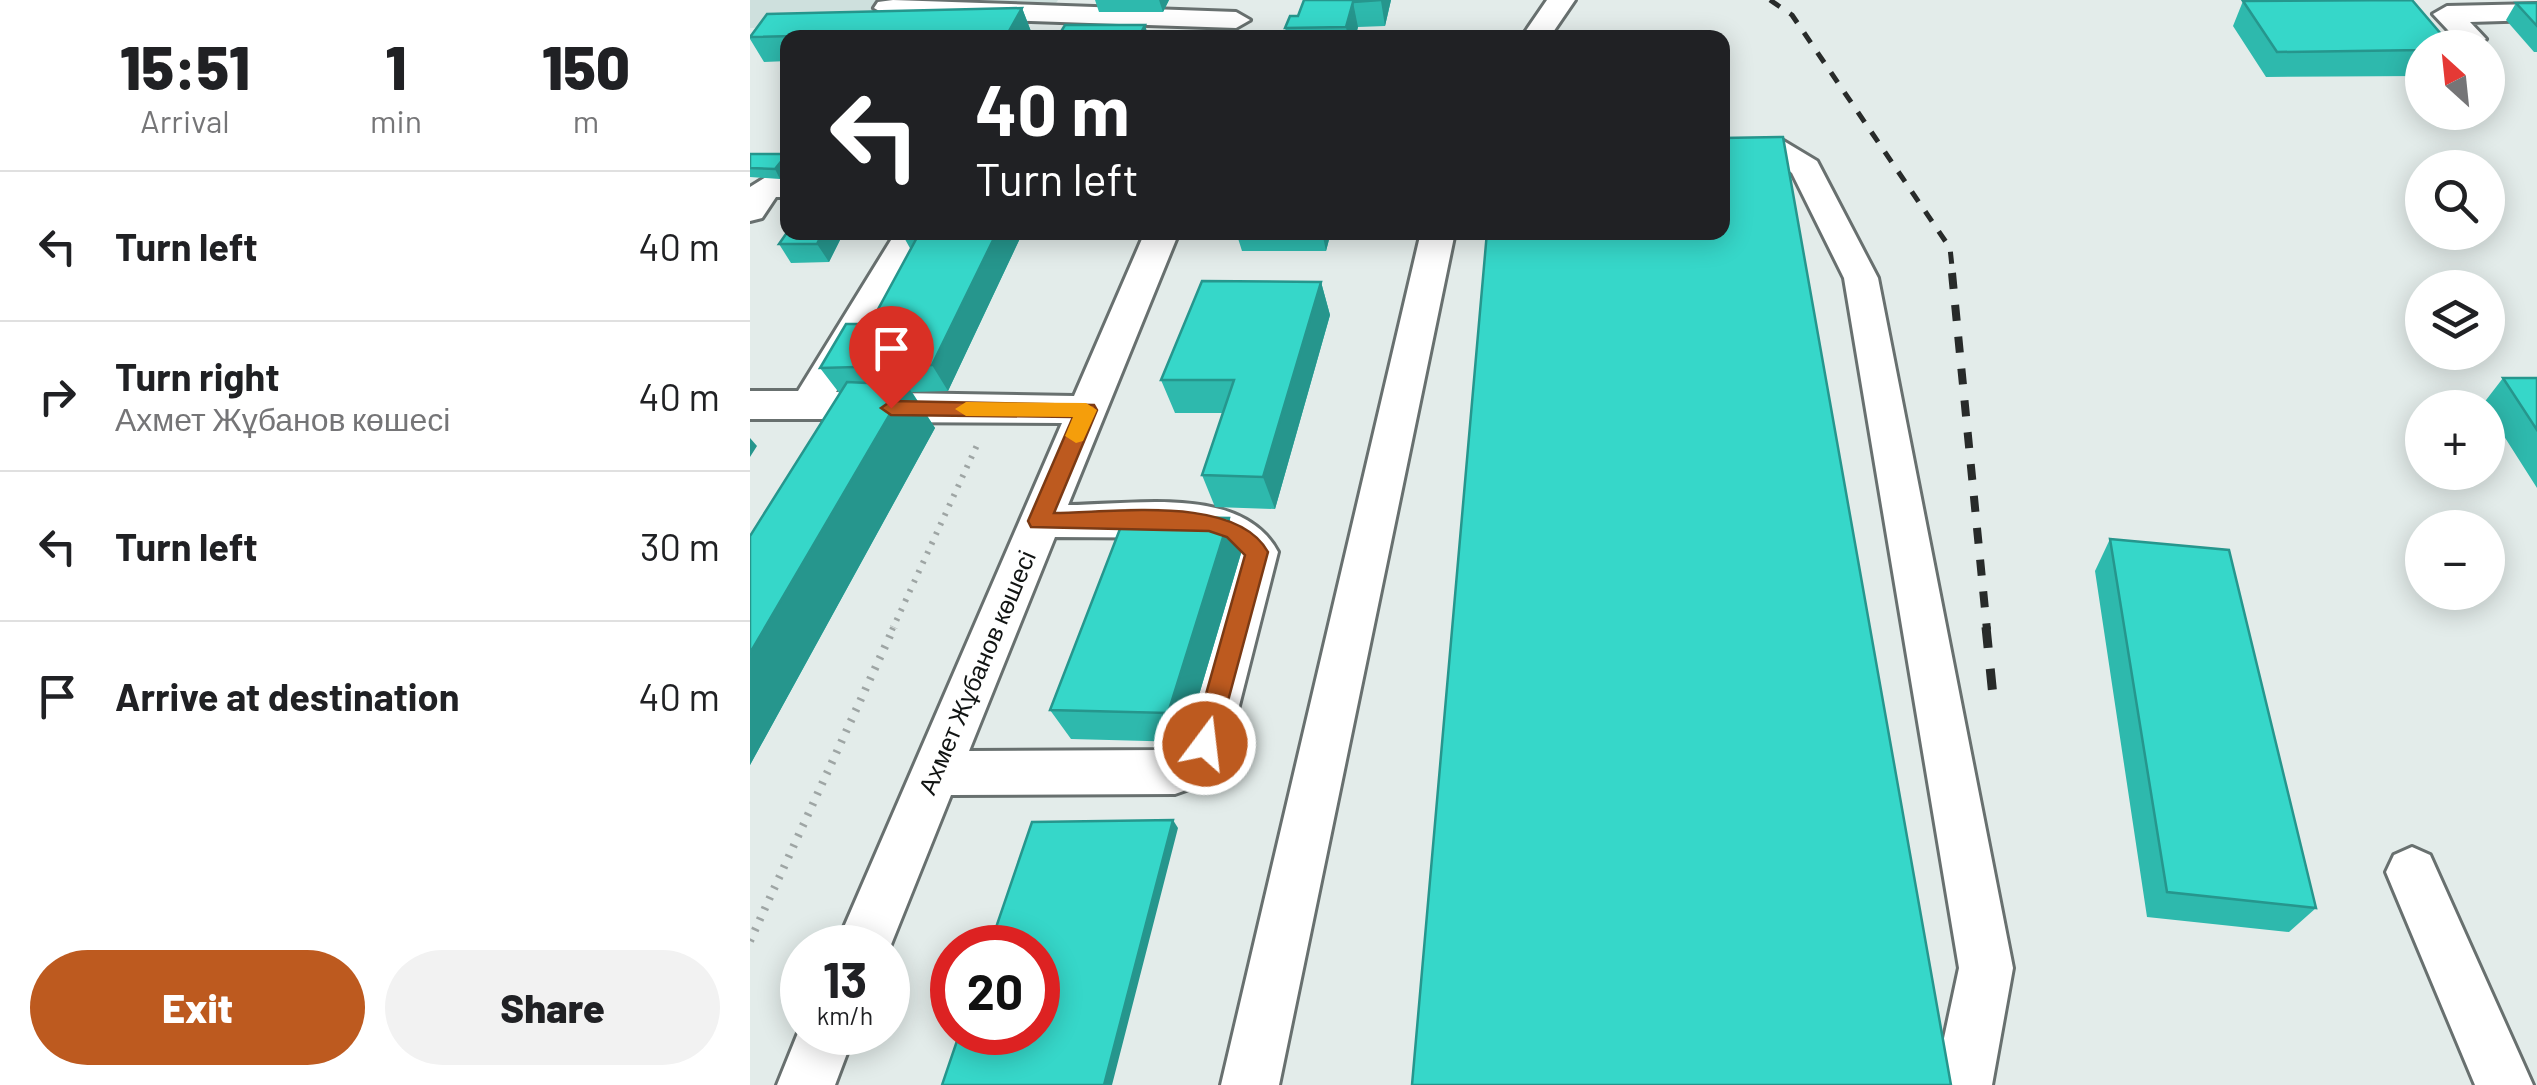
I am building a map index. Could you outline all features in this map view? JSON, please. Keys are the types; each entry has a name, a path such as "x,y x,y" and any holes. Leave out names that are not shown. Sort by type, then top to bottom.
{"street":[{"path":"1540,30 1561,0"},
{"path":"888,8 1178,9 1237,19"},
{"path":"2463,30 2447,14 2537,12"},
{"path":"1730,150 1782,150 1806,168 1860,278 1986,968 1963,1085"},
{"path":"750,211 766,188 780,187"},
{"path":"808,405 908,240"},
{"name":"Ахмет Жұбанов көшесі","path":"871,925 1159,240"},
{"path":"1250,1085 1436,240"},
{"path":"750,405 1086,410"},
{"path":"818,472 857,407"},
{"path":"932,773 1175,772 1205,744 1257,552 1235,531 1210,522 1039,521"},
{"path":"2412,872 2504,1085"},
{"path":"806,1085 818,1055"}],"path":[{"path":"750,941 993,410"}],"shaded area":[{"path":"750,0 1058,0 1045,20 750,28"}],"building":[{"path":"1304,0 1381,0 1353,2 1346,27 1285,28 1290,16 1298,16"},
{"path":"2412,0 2438,30 2405,30 2405,50 2277,52 2243,1"},
{"path":"2516,3 2537,3 2537,26"},
{"path":"1022,8 1010,30 780,30 780,36 750,37 767,14"},
{"path":"1065,25 1145,25 1142,30 1062,30"},
{"path":"1783,137 1951,1085 1412,1085 1486,240 1730,240 1730,138"},
{"path":"750,154 780,154 775,169 750,168"},
{"path":"782,240 819,240 817,244 779,244"},
{"path":"916,240 993,240 932,365 820,368 846,324 870,324"},
{"path":"1202,281 1321,282 1263,477 1202,475 1234,380 1161,380"},
{"path":"2503,378 2537,378 2537,430"},
{"path":"847,382 907,385 750,653 750,536"},
{"path":"1125,516 1229,518 1168,713 1050,710"},
{"path":"2110,539 2229,550 2316,908 2167,892"},
{"path":"1173,820 1104,1085 942,1085 952,1055 1060,1055 1060,925 997,925 1032,822"}],"railway":[{"path":"1770,0 1792,15 1950,248 1953,276"},
{"path":"1952,273 1987,630"},
{"path":"1986,627 1994,706"}],"slow traffic":[{"path":"966,409 1086,410 1076,436"}],"route":[{"path":"891,408 1086,410 1039,521 1210,522 1235,531 1257,552 1205,744"}]}
